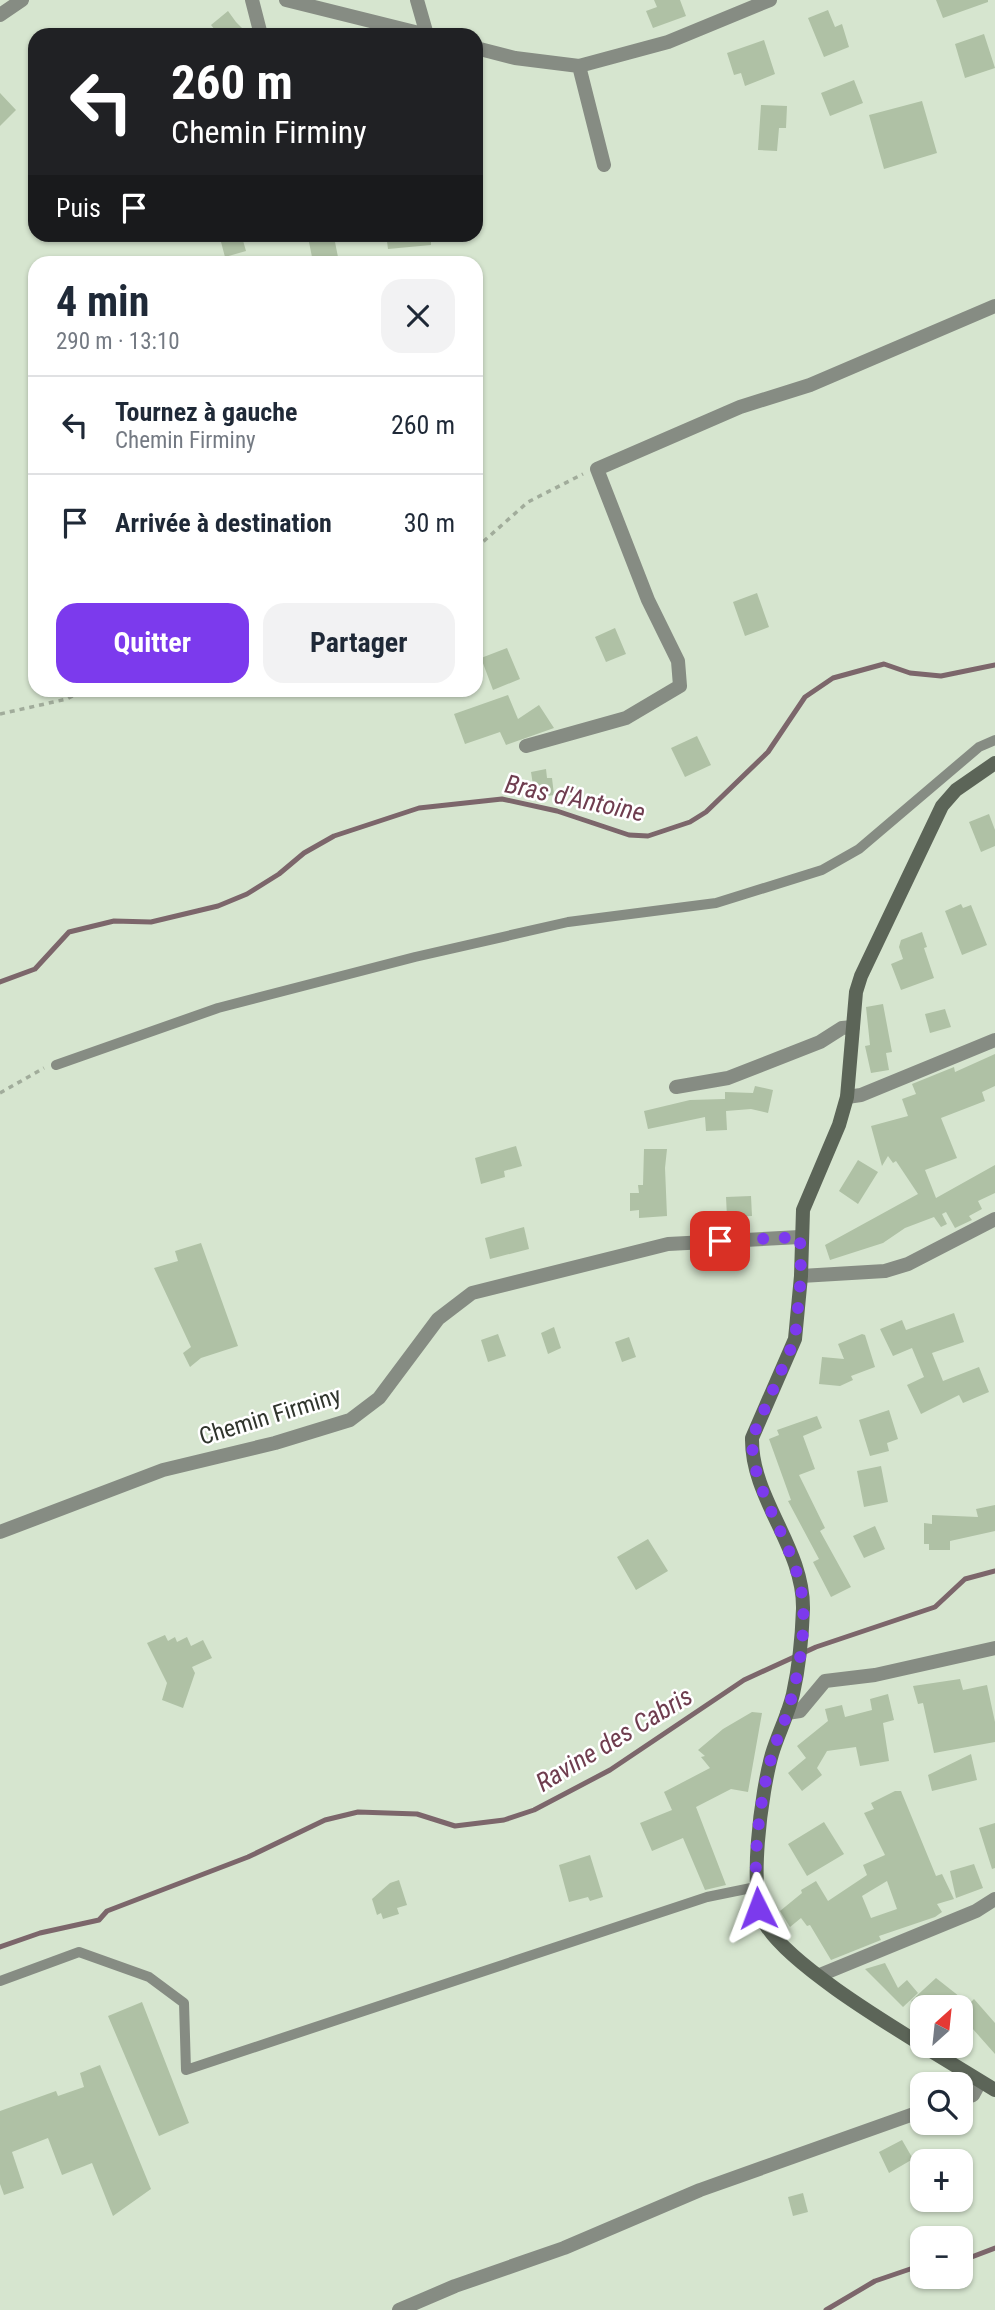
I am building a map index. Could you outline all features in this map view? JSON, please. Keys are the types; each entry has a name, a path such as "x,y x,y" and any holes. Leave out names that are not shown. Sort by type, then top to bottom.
{"main road":[{"path":"910,2037 820,1975 776,1940 764,1924 756,1887 767,1777 793,1695 803,1607 800,1580 752,1456 756,1423 795,1339 803,1210 839,1125 847,1097 856,992 869,956 943,806 956,790 995,763"},
{"path":"942,2058 995,2090"}],"street":[{"path":"0,15 22,0"},
{"path":"252,0 259,28"},
{"path":"286,0 399,28"},
{"path":"417,0 425,28"},
{"path":"483,50 516,58 579,66 668,42 770,0"},
{"path":"579,66 604,165"},
{"path":"526,746 625,718 680,686 682,678 678,660 648,600 597,469 740,407 810,385 995,306"},
{"path":"676,1087 728,1078 820,1042 842,1028 853,1027"},
{"path":"847,1097 861,1095 995,1040"},
{"path":"801,1276 885,1271 908,1264 995,1219"},
{"name":"Chemin Firminy","path":"0,1532 163,1470 275,1443 350,1420 379,1398 438,1319 472,1293 668,1244 800,1237"},
{"path":"787,1713 800,1711 825,1681 875,1675 995,1648"},
{"path":"820,1975 837,1965 976,1912 995,1899"},
{"path":"973,2095 980,2082"},
{"path":"399,2310 455,2286 564,2248 712,2186 910,2115"}],"lane":[{"path":"56,1065 218,1009 415,957 568,922 716,903 822,870 859,849 979,747 995,740"},
{"path":"0,1981 79,1952 149,1977 184,2003 186,2070 707,1897 756,1887"}],"path":[{"path":"483,542 528,502 562,482 597,469"},
{"path":"0,714 69,697"},
{"path":"0,1093 36,1070 56,1065"}],"building":[{"path":"654,0 680,0 686,16 653,28 646,11 657,7"},
{"path":"936,0 988,0 988,2 943,18"},
{"path":"828,10 835,27 842,24 849,47 824,57 808,18"},
{"path":"228,11 242,28 213,28 211,25"},
{"path":"984,34 995,68 965,78 955,44"},
{"path":"764,40 775,74 745,86 741,73 734,75 727,53"},
{"path":"854,80 863,103 830,116 821,93"},
{"path":"0,93 16,110 0,126"},
{"path":"922,101 937,153 884,169 869,115"},
{"path":"761,105 787,106 786,128 779,128 777,151 758,150"},
{"path":"221,242 243,242 246,251 225,256"},
{"path":"309,242 335,242 338,256 312,256"},
{"path":"387,242 431,242 431,245 388,249"},
{"path":"757,593 769,627 745,636 733,602"},
{"path":"615,628 626,654 606,662 595,637"},
{"path":"507,648 520,679 493,690 483,657"},
{"path":"508,695 518,719 539,705 554,728 506,745 500,732 465,744 454,714"},
{"path":"697,736 711,765 685,777 671,748"},
{"path":"546,769 547,778 552,778 554,795 535,798 531,772"},
{"path":"989,814 995,830 995,846 981,852 969,822"},
{"path":"961,904 963,908 971,905 987,945 962,955 945,911"},
{"path":"922,932 927,947 924,948 934,978 901,990 891,964 903,959 899,947 901,940"},
{"path":"883,1004 892,1052 886,1053 889,1070 871,1073 865,1046 870,1045 866,1007"},
{"path":"945,1009 951,1027 930,1033 925,1014"},
{"path":"995,1054 995,1086 982,1092 985,1101 941,1118 957,1158 925,1170 936,1198 995,1165 995,1193 978,1201 982,1209 969,1216 972,1220 955,1228 946,1212 942,1214 947,1224 941,1227 934,1217 905,1228 883,1243 830,1260 825,1245 918,1194 896,1161 893,1163 888,1156 882,1166 871,1126 908,1116 902,1099 916,1094 912,1084 954,1067 955,1072"},
{"path":"755,1086 773,1090 768,1113 751,1109 726,1111 727,1130 706,1131 705,1117 648,1129 644,1111 690,1100 725,1099 725,1092 753,1093"},
{"path":"516,1146 522,1166 504,1171 505,1177 481,1184 475,1158"},
{"path":"644,1149 667,1149 667,1216 639,1218 639,1210 630,1211 630,1193 639,1193 638,1185 643,1185"},
{"path":"858,1160 878,1172 858,1204 839,1191"},
{"path":"751,1196 752,1216 727,1217 726,1197"},
{"path":"524,1227 529,1249 490,1259 485,1238"},
{"path":"201,1243 238,1346 201,1358 190,1367 183,1353 191,1347 154,1268 178,1261 175,1251"},
{"path":"954,1313 964,1342 932,1353 943,1381 979,1367 989,1392 963,1403 959,1395 921,1414 907,1385 924,1377 912,1348 893,1356 880,1329 902,1320 906,1330"},
{"path":"554,1327 561,1348 548,1354 541,1333"},
{"path":"498,1334 506,1356 488,1362 481,1340"},
{"path":"865,1335 875,1367 851,1376 853,1380 840,1386 819,1384 822,1357 844,1359 838,1344"},
{"path":"629,1337 636,1357 622,1362 615,1342"},
{"path":"889,1410 898,1439 887,1443 889,1451 870,1456 859,1420"},
{"path":"817,1416 822,1428 803,1436 815,1469 799,1475 825,1528 820,1531 851,1587 831,1597 813,1562 819,1559 788,1501 791,1500 769,1439 779,1435 777,1430"},
{"path":"881,1466 888,1502 864,1507 857,1471"},
{"path":"995,1505 995,1531 950,1541 950,1550 929,1550 929,1544 924,1544 924,1523 932,1524 932,1515 978,1517 976,1509"},
{"path":"875,1526 885,1549 864,1558 853,1536"},
{"path":"648,1539 668,1571 636,1590 617,1557"},
{"path":"165,1635 168,1641 175,1637 177,1642 187,1637 191,1646 203,1640 212,1658 192,1667 195,1673 183,1708 162,1700 167,1683 147,1643"},
{"path":"960,1679 963,1690 987,1685 995,1722 995,1742 934,1753 923,1703 918,1704 913,1686"},
{"path":"888,1694 894,1720 883,1723 889,1761 860,1766 856,1747 827,1751 817,1768 822,1775 802,1791 788,1773 806,1758 797,1746 828,1721 825,1709 842,1705 845,1717 872,1710 870,1699"},
{"path":"752,1712 762,1713 748,1792 731,1789 696,1807 726,1885 705,1890 683,1838 652,1851 640,1823 672,1810 664,1792 710,1768 701,1757 705,1756 698,1750 723,1729"},
{"path":"971,1754 977,1780 932,1791 928,1775"},
{"path":"895,1791 901,1791 936,1876 942,1874 954,1899 937,1904 942,1912 935,1917 879,1936 881,1940 831,1960 810,1925 807,1926 801,1918 790,1927 780,1911 802,1893 801,1890 816,1881 828,1901 867,1875 863,1865 885,1855 864,1813 874,1809 871,1803","holes":["887,1881 897,1909 871,1918 862,1896"]},
{"path":"824,1822 844,1854 807,1876 788,1844"},
{"path":"995,1823 995,1868 992,1869 979,1828"},
{"path":"590,1855 603,1897 590,1901 588,1897 569,1902 559,1865"},
{"path":"974,1864 983,1888 956,1898 950,1871"},
{"path":"399,1880 407,1905 397,1908 399,1914 383,1919 381,1913 377,1915 372,1899 390,1883"},
{"path":"885,1963 898,1988 907,1980 918,1993 910,1995 910,2000 903,2007 865,1969"},
{"path":"936,1978 958,1995 918,1995"},
{"path":"974,1999 995,2023 995,2054 973,2029"},
{"path":"142,2002 189,2123 159,2136 108,2016"},
{"path":"100,2065 151,2189 113,2216 92,2163 62,2175 48,2138 12,2152 24,2188 4,2195 0,2184 0,2111 56,2091 58,2096 84,2087 80,2073"},
{"path":"902,2140 910,2154 910,2161 889,2173 879,2152"},
{"path":"803,2193 808,2212 793,2216 788,2197"}],"waterway":[{"name":"Bras d'Antoine","path":"0,982 35,969 69,932 114,921 151,922 218,906 247,894 279,874 304,853 334,836 419,808 502,799 557,811 629,835 648,836 690,822 706,812 768,752 805,697 833,678 884,664 910,673 941,676 995,665"},
{"name":"Ravine des Cabris","path":"0,1947 40,1933 99,1920 107,1911 248,1857 325,1820 358,1812 417,1814 455,1826 504,1820 534,1810 610,1770 744,1680 816,1647 935,1607 965,1579 995,1571"},
{"path":"973,2256 995,2248"},
{"path":"826,2310 875,2281 910,2269"}],"route":[{"path":"720,1241 800,1237 801,1276 795,1339 756,1423 752,1438 752,1456 758,1478 791,1551 800,1580 803,1607 793,1695 772,1753 767,1777 759,1842 756,1887 758,1908"}]}
